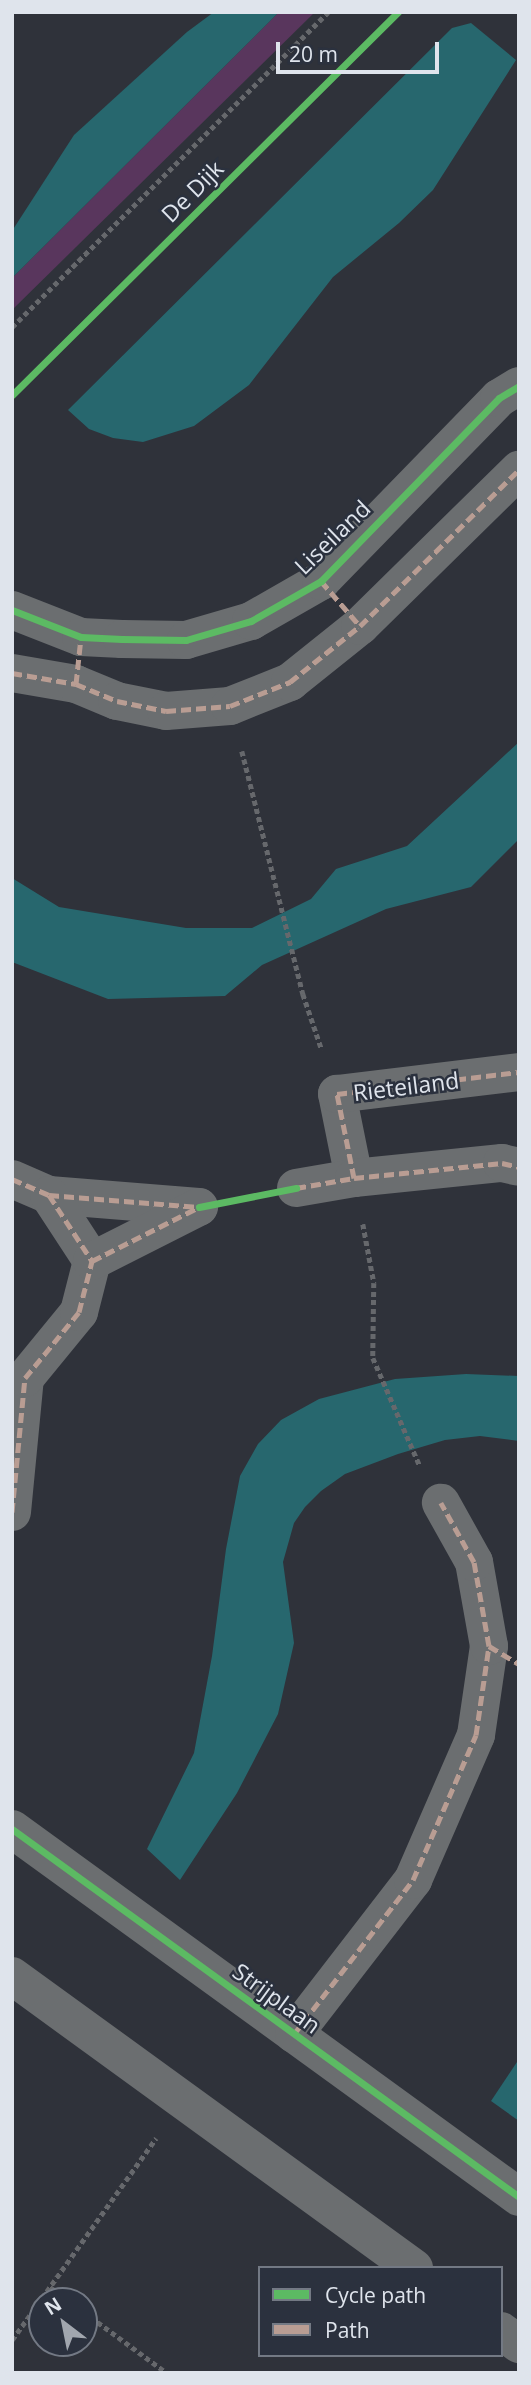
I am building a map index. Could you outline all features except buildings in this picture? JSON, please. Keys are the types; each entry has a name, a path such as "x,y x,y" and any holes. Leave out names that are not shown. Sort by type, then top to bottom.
{"street":[{"name":"Liseiland","path":"12,610 81,637 186,640 251,621 321,581 499,398 519,386"},
{"path":"12,673 76,684 117,701 166,711 230,706 290,682 360,626 519,471"},
{"name":"Liseiland","path":"321,581 360,626"},
{"path":"76,684 81,637"},
{"name":"Rieteiland","path":"354,1178 337,1094 519,1072"},
{"path":"296,1188 354,1178 502,1163 519,1167"},
{"path":"12,1179 49,1195 199,1207 92,1261"},
{"path":"12,1513 25,1378 79,1312 92,1261 49,1195"},
{"path":"294,2034 413,1881 476,1735 504,1655 474,1562 441,1503"},
{"name":"Strijplaan","path":"12,1829 519,2197"},
{"path":"12,1976 411,2266"},
{"path":"503,2332 519,2344"}],"path":[{"path":"12,327 328,12"},
{"path":"230,706 303,994 337,1094"},
{"path":"354,1178 374,1283 373,1358 420,1466"},
{"path":"50,2287 183,2100"},
{"path":"12,2340 28,2318"},
{"path":"98,2322 167,2373"}],"shaded area":[{"path":"279,12 315,12 12,310 12,278"}],"water":[{"path":"214,12 279,12 12,278 12,231 74,135 187,32"},
{"path":"471,23 516,60 433,190 399,223 333,277 249,385 194,426 143,442 113,438 89,429 68,410 452,28"},
{"path":"519,742 519,839 471,887 386,909 262,965 225,996 108,999 12,962 12,878 59,907 186,928 252,928 311,899 336,869 407,846"},
{"path":"466,1374 519,1376 519,1441 480,1436 445,1440 398,1454 345,1474 321,1491 305,1507 294,1523 283,1562 294,1643 278,1714 237,1793 180,1880 147,1849 194,1753 240,1476 258,1444 281,1420 319,1399 395,1379"},
{"path":"519,2059 519,2121 491,2101"}],"marked path":[{"path":"12,673 76,684 117,701 166,711 230,706 290,682 360,626 519,470"},
{"path":"321,581 360,626"},
{"path":"76,684 81,637"},
{"path":"354,1178 337,1094 519,1072"},
{"path":"296,1188 354,1178 502,1163 519,1167"},
{"path":"12,1179 49,1195 199,1207"},
{"path":"49,1195 92,1261"},
{"path":"12,1512 25,1378 79,1312 92,1261 199,1207"},
{"path":"294,2034 413,1880 476,1735 489,1646 474,1562 441,1503"},
{"path":"489,1646 519,1664"}],"cycle path":[{"name":"De Dijk","path":"12,395 398,12"},
{"path":"12,610 81,637 122,639 186,640 251,621 321,581 499,398 519,386"},
{"path":"199,1207 296,1188"},
{"path":"12,1829 519,2197"}]}
